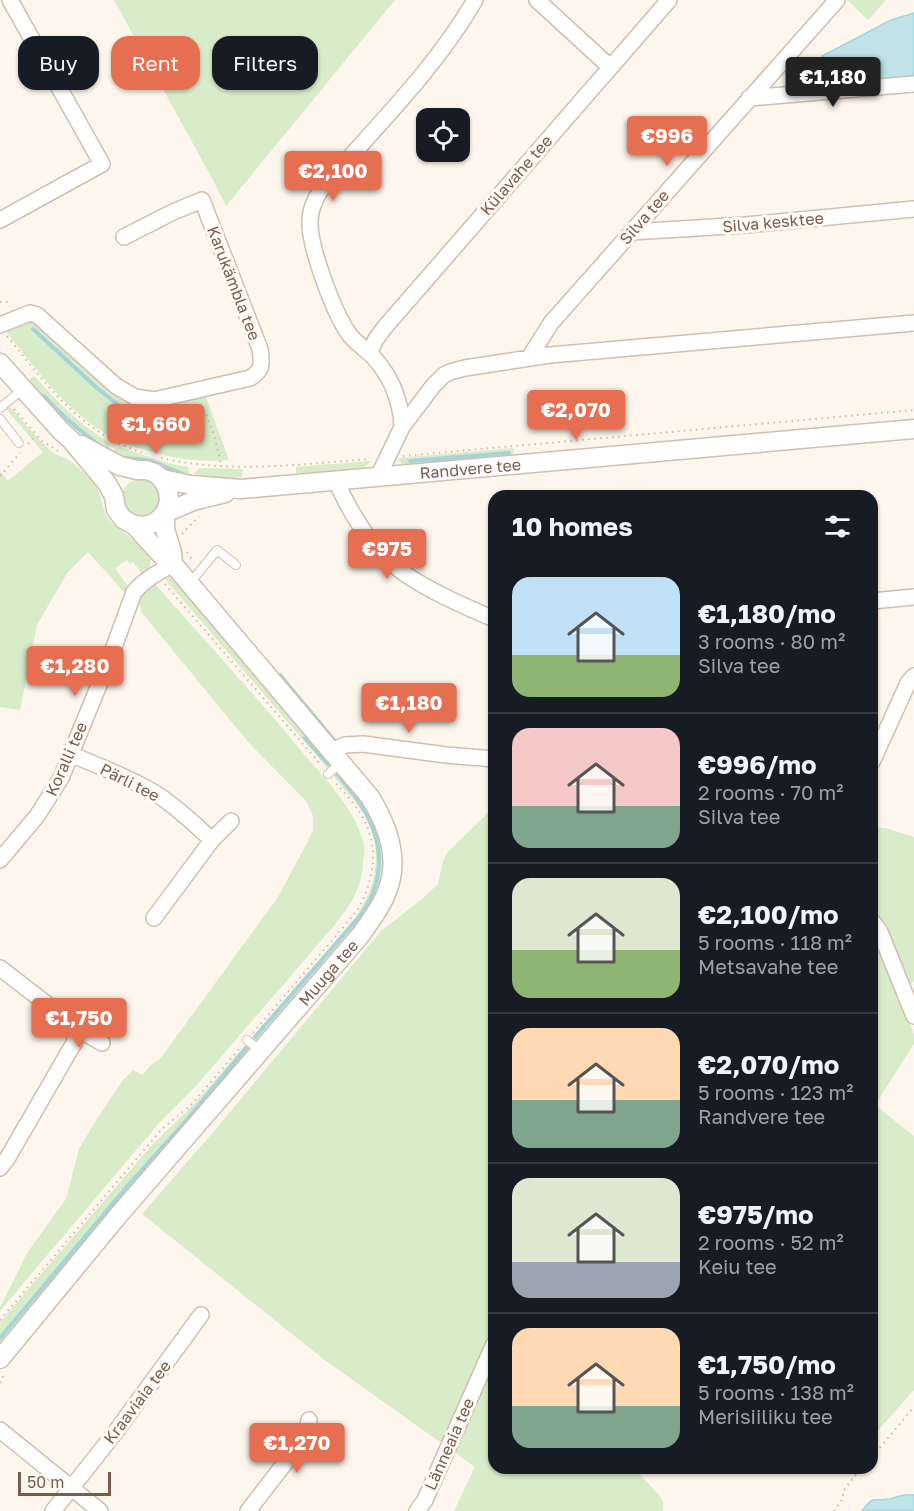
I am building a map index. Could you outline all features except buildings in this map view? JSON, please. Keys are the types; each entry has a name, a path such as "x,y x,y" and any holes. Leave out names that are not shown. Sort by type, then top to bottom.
{"street":[{"path":"0,220 102,164 10,0"},
{"path":"402,427 394,388 376,360 345,329 322,276 310,231 310,220 313,203 327,183 407,94 455,31 475,0"},
{"path":"537,0 610,67"},
{"name":"Külavahe tee","path":"369,353 385,327 669,0"},
{"name":"Silva tee","path":"529,358 551,323 837,0"},
{"path":"749,98 914,84"},
{"name":"Karukämbla tee","path":"3,330 30,313 37,315 116,387 135,397 154,400 250,378 257,374 262,360 260,349 202,200 124,237"},
{"name":"Silva kesktee","path":"631,232 746,225 914,209"},
{"path":"378,477 402,427 433,386 450,372 550,355 914,324"},
{"name":"Randvere tee","path":"0,363 71,440 106,482 123,519 134,525 145,526 156,522 165,513 193,501 241,489 914,429"},
{"name":"Randvere tee","path":"71,440 106,460 120,466 155,473 162,479 191,485 241,489"},
{"path":"114,496 117,484 125,475 137,470"},
{"path":"162,479 168,490 169,502 165,513"},
{"path":"336,481 371,541 398,568 425,585 488,616"},
{"name":"Muuga tee","path":"0,1359 125,1208 254,1046 359,937 379,908 392,874 391,844 380,813 370,797 334,763 180,558 172,552 165,529 165,513"},
{"name":"Muuga tee","path":"134,525 164,558 180,558"},
{"name":"Koralli tee","path":"0,860 37,816 61,778 134,592 141,584 180,558"},
{"path":"878,600 914,597"},
{"path":"878,749 908,683 914,676"},
{"path":"334,763 345,745 363,744 488,758"},
{"name":"Pärli tee","path":"70,754 154,793 171,804 212,840"},
{"path":"154,918 212,840 231,821"},
{"path":"878,929 914,1016"},
{"path":"0,968 70,1022 76,1038 8,1159 0,1169"},
{"path":"72,1026 102,1043"},
{"name":"Kraaviaia tee","path":"53,1511 114,1434 201,1316"},
{"name":"Länneaia tee","path":"417,1511 488,1357"},
{"path":"248,1511 302,1441 307,1432 309,1420"},
{"path":"0,1430 100,1511"}],"lane":[{"path":"0,408 23,389"},
{"path":"0,419 20,448"},
{"path":"195,578 217,550 236,565"}],"path":[{"path":"3,330 62,401 96,430 128,449 194,465 255,467 388,458 914,410"},
{"path":"194,391 208,418 220,465"},
{"path":"8,402 42,441"},
{"path":"29,443 36,435"},
{"path":"0,476 20,448"},
{"path":"178,537 199,516"},
{"path":"180,558 195,578"},
{"path":"0,1320 162,1129 254,1046 357,911 364,899 373,871 373,854 368,828 334,763 156,573"},
{"path":"878,1449 914,1407"},
{"path":"834,1511 842,1500 844,1490 856,1474"}],"green space":[{"path":"114,0 395,0 226,206 164,90 200,90 200,36 134,36"},
{"path":"847,0 886,0 868,20"},
{"path":"25,320 36,322 125,398 205,394 229,460 191,460 173,457 141,449 104,433 87,421 57,393 4,329"},
{"path":"34,376 60,404 108,442 110,446 106,452 84,437 54,411 29,380"},
{"path":"10,407 50,450 71,461 91,481 97,488 110,521 147,553 151,563 142,574 133,562 130,564 127,560 115,568 127,585 125,593 88,552 67,573 37,625 20,710 0,707 0,471 8,481 43,452 6,409"},
{"path":"120,447 167,463 188,467 188,479 112,456 115,449"},
{"path":"514,448 511,456 405,466 398,460 399,458"},
{"path":"370,461 360,470 319,474 296,473 296,467"},
{"path":"200,468 243,469 242,477 216,480 194,477"},
{"path":"141,479 155,484 160,498 155,512 141,517 127,512 122,498 127,484"},
{"path":"169,577 333,765 328,769 164,578"},
{"path":"156,585 268,711 339,796 354,819 364,845 362,873 353,899 332,928 196,1086 159,1123 0,1311 27,1253 66,1199 79,1149 95,1122 123,1080 133,1070 142,1075 160,1059 278,897 313,830 313,816 306,801 249,743 142,613 138,600 141,591"},
{"path":"339,770 373,816 385,856 383,878 374,902 362,921 257,1043 251,1039 354,919 373,881 376,853 370,826 356,803 333,775"},
{"path":"488,813 488,1474 640,1474 660,1496 663,1511 454,1511 475,1467 322,1358 142,1214 381,931 438,884 447,853"},
{"path":"878,827 914,837 914,981 899,997 914,1034 914,1044 878,1100"},
{"path":"246,1044 252,1050 0,1348 0,1322 151,1146 195,1103"},
{"path":"878,1107 914,1136 914,1390 878,1430"}],"water":[{"path":"914,13 914,76 849,82 829,78 822,56 891,20"},
{"path":"914,1495 914,1511 862,1511 869,1502 874,1500"}],"waterway":[{"path":"33,329 97,388 132,416 152,417 186,408"},
{"path":"44,396 70,422 99,445"},
{"path":"410,461 509,453"},
{"path":"127,458 151,461 183,474"},
{"path":"280,675 334,740"},
{"path":"305,738 328,764"},
{"path":"255,1037 359,917 374,889 379,861 374,832 358,800 337,774"},
{"path":"0,1338 246,1048"}]}
